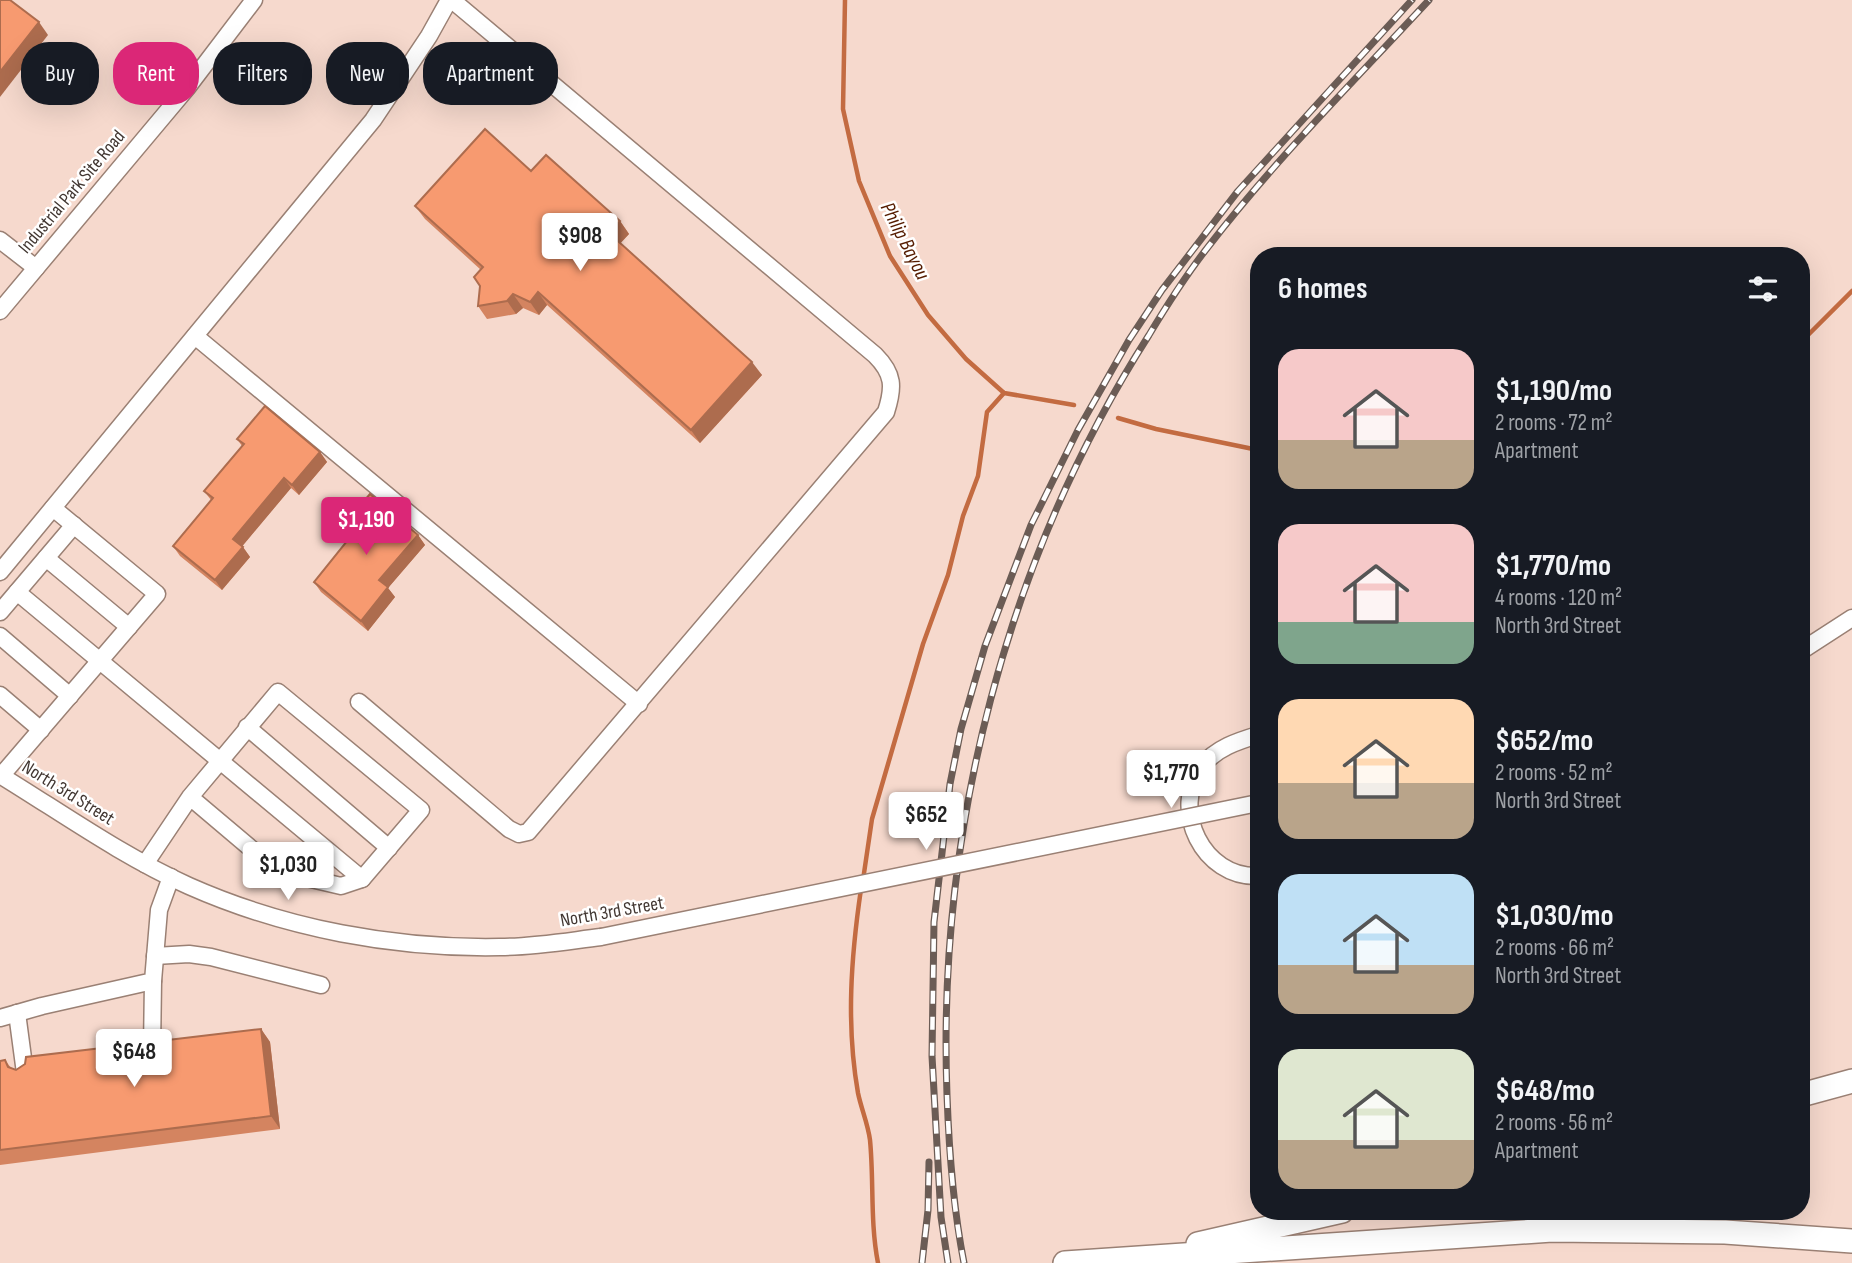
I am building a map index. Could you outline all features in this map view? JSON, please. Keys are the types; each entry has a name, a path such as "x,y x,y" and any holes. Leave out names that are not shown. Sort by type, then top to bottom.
{"highway":[{"path":"1810,1093 1852,1081"},
{"path":"1132,1259 1303,1220"},
{"path":"1065,1263 1552,1230 1725,1231 1852,1241"}],"street":[{"name":"Industrial Park Site Road","path":"0,311 187,88 254,0"},
{"path":"0,572 373,120 450,0 875,355 886,365 891,378 891,397 886,412 528,832 519,834 509,829 359,702"},
{"path":"0,240 36,268"},
{"path":"195,336 639,704"},
{"path":"1,776 157,594 53,508"},
{"path":"0,612 74,525"},
{"path":"46,558 129,627"},
{"path":"17,592 362,879"},
{"path":"1810,645 1852,618"},
{"path":"0,636 70,696"},
{"path":"145,864 190,797 278,692 421,810 362,879 341,886 274,868 190,797"},
{"path":"0,695 41,730"},
{"path":"247,727 389,848"},
{"path":"1250,738 1216,753 1202,766 1189,797 1193,831 1201,847 1213,862 1232,873 1250,875"},
{"name":"North 3rd Street","path":"1,776 145,864 232,903 329,931 387,940 464,947 503,947 601,937 1250,805"},
{"path":"152,1049 153,981 159,910 171,877"},
{"path":"155,956 189,954 211,957 321,985"},
{"path":"0,1018 153,981"},
{"path":"18,1013 24,1073"}],"building":[{"path":"0,0 10,0 39,22 0,72"},
{"path":"485,129 531,171 546,155 620,221 609,233 752,362 691,430 538,292 530,302 513,294 507,301 478,306 480,286 474,277 483,267 415,206"},
{"path":"265,406 320,452 292,485 284,478 233,539 243,547 215,580 173,546 213,498 204,491 244,444 237,439"},
{"path":"370,494 418,535 379,580 388,587 361,621 314,582 352,535 342,527"},
{"path":"261,1029 271,1116 0,1150 0,1061 5,1060 8,1067 16,1070 25,1064 26,1057 136,1044 143,1046 151,1042"}],"waterway":[{"name":"Philip Bayou","path":"845,0 843,109 859,181 890,256 928,315 966,359 1004,393 1074,405"},
{"name":"Philip Bayou","path":"1810,333 1852,291"},
{"path":"863,880 872,819 923,644 948,575 963,516 978,476 987,412 1004,393"},
{"name":"Philip Bayou","path":"1118,418 1156,429 1250,448"},
{"path":"861,889 852,966 852,1042 858,1093 870,1140 878,1263"}],"railway":[{"path":"948,1263 941,1217 932,1056 934,922 950,784 961,729 985,646 1031,525 1078,430 1129,340 1162,290 1238,191 1412,0"},
{"path":"964,1263 952,1179 947,1095 947,995 954,896 969,797 991,700 1020,604 1056,511 1099,421 1184,279 1260,183 1429,0"},
{"path":"922,1263 928,1210 929,1162"}]}
